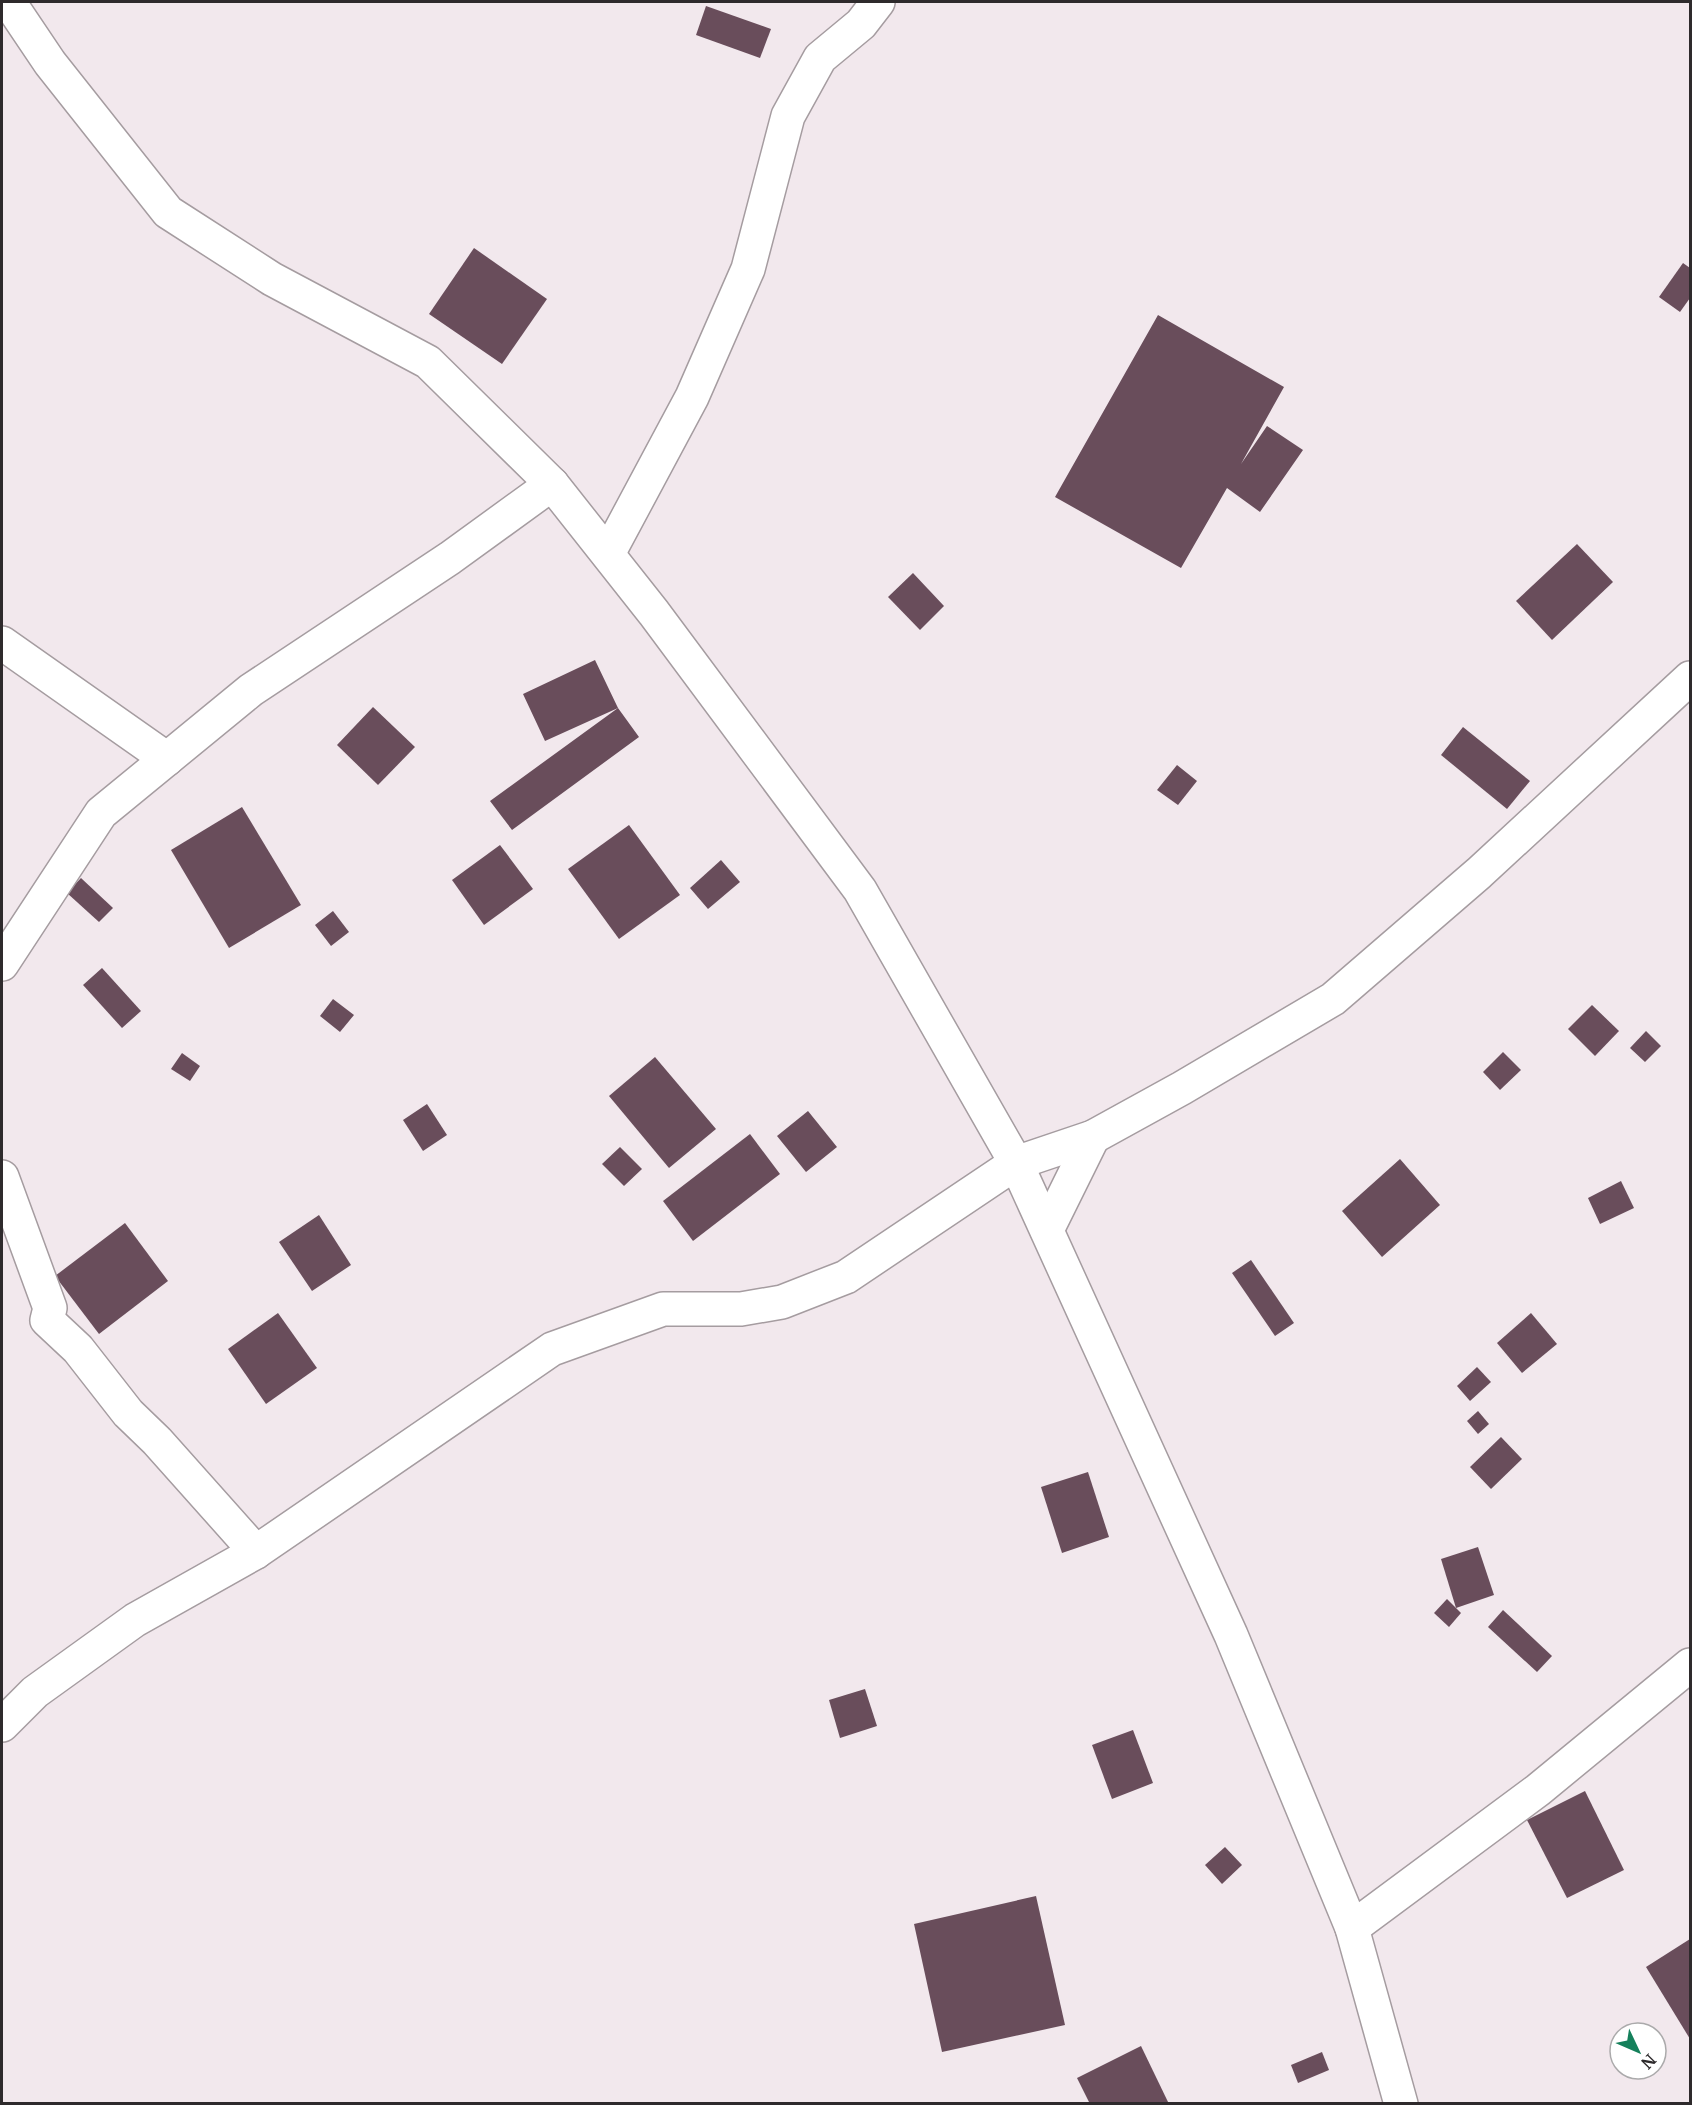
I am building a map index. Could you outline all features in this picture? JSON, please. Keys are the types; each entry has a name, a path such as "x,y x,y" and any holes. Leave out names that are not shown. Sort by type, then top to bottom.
{"street":[{"path":"9,2 50,63 168,212 272,279 428,362 552,484 654,613 860,890 1016,1163 1231,1635 1352,1928 1401,2103"},
{"path":"608,554 692,397 748,268 788,116 820,58 861,24 878,2"},
{"path":"2,964 101,813 250,690 450,558 552,484"},
{"path":"2,643 167,759"},
{"path":"2,1725 35,1692 135,1620 256,1552 552,1349 663,1309 741,1309 782,1302 846,1277 1016,1163 1093,1137 1182,1088 1333,999 1479,873 1690,678"},
{"path":"1047,1230 1093,1137"},
{"path":"2,1177 50,1308 47,1320 78,1349 128,1413 158,1441 256,1552"},
{"path":"1352,1928 1538,1790 1690,1665"}],"building":[{"path":"706,6 771,29 760,58 696,35"},
{"path":"474,248 547,299 502,364 429,314"},
{"path":"1683,263 1690,268 1690,298 1680,312 1659,297"},
{"path":"1158,315 1284,387 1241,464 1267,426 1303,450 1260,512 1227,488 1181,568 1055,497"},
{"path":"1577,544 1613,582 1552,640 1516,601"},
{"path":"913,573 944,606 920,630 888,597"},
{"path":"595,660 618,708 545,741 523,694"},
{"path":"373,707 415,747 378,785 337,745"},
{"path":"618,708 639,737 512,830 490,801"},
{"path":"1463,727 1530,781 1507,809 1441,755"},
{"path":"1177,765 1197,781 1178,805 1157,790"},
{"path":"242,807 301,905 229,948 171,850"},
{"path":"629,825 680,895 619,939 568,869"},
{"path":"500,845 533,889 484,925 452,880"},
{"path":"721,860 740,882 708,909 690,888"},
{"path":"81,878 113,908 99,922 67,893"},
{"path":"333,911 349,932 331,946 315,925"},
{"path":"102,968 141,1011 122,1028 83,985"},
{"path":"333,999 354,1015 340,1032 320,1016"},
{"path":"1592,1005 1619,1031 1595,1056 1568,1029"},
{"path":"1646,1031 1661,1046 1645,1062 1630,1048"},
{"path":"1503,1052 1521,1070 1500,1090 1483,1072"},
{"path":"182,1053 200,1066 190,1081 171,1069"},
{"path":"655,1057 716,1129 669,1168 609,1096"},
{"path":"427,1104 447,1135 423,1151 403,1120"},
{"path":"808,1111 837,1147 806,1172 777,1136"},
{"path":"750,1134 780,1174 693,1241 663,1201"},
{"path":"620,1147 642,1169 624,1186 602,1164"},
{"path":"1400,1159 1440,1205 1382,1257 1342,1211"},
{"path":"1621,1181 1634,1208 1600,1224 1588,1198"},
{"path":"319,1215 351,1265 312,1291 279,1242"},
{"path":"125,1223 168,1281 99,1334 55,1276"},
{"path":"1251,1260 1294,1323 1275,1336 1232,1273"},
{"path":"278,1313 317,1368 266,1404 228,1349"},
{"path":"1531,1313 1557,1344 1522,1373 1497,1343"},
{"path":"1477,1367 1491,1382 1470,1401 1457,1386"},
{"path":"1478,1411 1489,1424 1478,1434 1467,1421"},
{"path":"1501,1437 1522,1459 1491,1489 1470,1467"},
{"path":"1088,1472 1109,1537 1062,1553 1041,1487"},
{"path":"1478,1547 1494,1595 1456,1608 1441,1559"},
{"path":"1447,1599 1461,1613 1449,1627 1434,1613"},
{"path":"1503,1610 1552,1656 1537,1672 1488,1627"},
{"path":"865,1689 877,1726 840,1738 829,1700"},
{"path":"1133,1730 1153,1783 1112,1799 1092,1745"},
{"path":"1585,1791 1624,1870 1567,1898 1527,1820"},
{"path":"1225,1847 1242,1865 1222,1884 1205,1865"},
{"path":"1036,1896 1065,2025 942,2052 914,1924"},
{"path":"1690,1939 1690,2039 1646,1967"},
{"path":"1141,2046 1169,2104 1090,2104 1077,2078"},
{"path":"1322,2052 1329,2070 1298,2083 1291,2065"}]}
